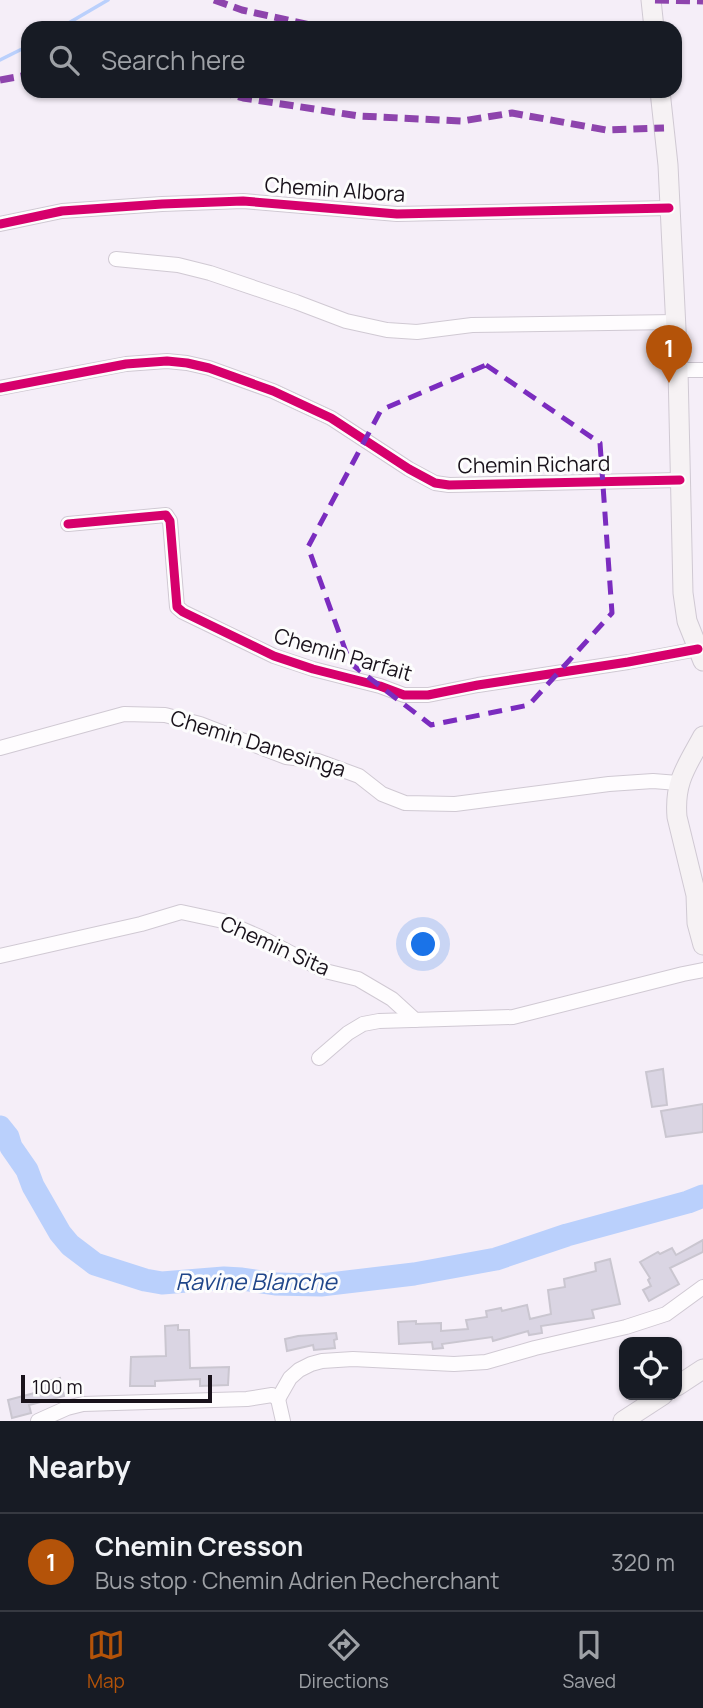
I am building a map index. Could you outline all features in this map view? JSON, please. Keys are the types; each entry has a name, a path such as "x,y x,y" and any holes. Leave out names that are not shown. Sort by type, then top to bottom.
{"main road":[{"path":"651,0 653,21"},
{"path":"661,98 668,164 678,370 683,593 687,621 700,655"},
{"path":"703,736 678,783 676,793 677,817 696,895 697,923 703,945"},
{"path":"682,1383 703,1368"},
{"path":"623,1421 655,1400"}],"street":[{"name":"Chemin Albora","path":"0,224 62,211 243,201 397,214 669,208"},
{"path":"116,259 178,265 200,270 346,321 387,330 417,332 472,324 675,322"},
{"name":"Chemin Richard","path":"0,388 125,364 167,361 187,363 273,391 331,418 435,484 680,480"},
{"path":"678,370 703,370"},
{"name":"Chemin Parfait","path":"68,524 166,515 170,521 177,607 183,612 274,656 404,695 428,695 628,662 700,655"},
{"name":"Chemin Danesinga","path":"0,748 124,714 165,715 200,724 286,757 318,761 359,776 382,794 405,803 455,804 609,784 653,781 678,783"},
{"name":"Chemin Sita","path":"0,956 141,924 181,912 223,921 261,937 325,971 358,979 391,999 415,1020"},
{"path":"318,1059 348,1033 363,1024 379,1021 526,1015 703,970"},
{"path":"281,1410 290,1378 311,1364 353,1359 454,1364 486,1362 626,1328 666,1314 703,1287"},
{"path":"38,1421 83,1404 247,1399 272,1395 281,1410"}],"highlighted area":[{"path":"486,365 600,443 612,613 529,705 431,725 350,663 308,547 381,410"}],"building":[{"path":"663,1069 667,1105 652,1107 646,1072"},
{"path":"703,1104 703,1132 666,1137 661,1111"},
{"path":"703,1240 703,1252 670,1268 679,1284 649,1301 643,1290 651,1286 648,1280 650,1278 640,1262 672,1248 676,1255"},
{"path":"610,1259 620,1304 592,1310 594,1318 541,1326 542,1333 529,1335 528,1331 493,1341 492,1337 442,1344 443,1348 433,1349 432,1342 399,1344 398,1322 441,1323 441,1331 468,1329 466,1320 487,1317 486,1311 501,1308 502,1311 527,1305 530,1319 551,1314 548,1290 565,1287 564,1279 596,1271 595,1263"},
{"path":"178,1325 178,1330 189,1330 190,1368 229,1367 228,1385 200,1386 200,1379 155,1381 155,1386 130,1386 131,1357 166,1356 165,1326"},
{"path":"336,1333 335,1348 314,1350 313,1345 287,1351 285,1339"},
{"path":"60,1378 64,1396 29,1405 31,1413 12,1418 8,1400 42,1391 40,1383"}],"waterway":[{"path":"72,21 108,0"},
{"path":"0,60 21,50"},
{"name":"Ravine Blanche","path":"0,1127 27,1170 33,1186 60,1233 70,1245 95,1264 162,1283 224,1278 275,1284 321,1285 414,1274 496,1259 567,1235 703,1196"}],"marked path":[{"path":"214,0 242,10 292,21"},
{"path":"655,0 703,1"},
{"path":"0,80 21,76"},
{"path":"243,98 359,116 462,121 512,113 606,130 664,128"}],"cycle path":[{"path":"0,224 62,211 243,201 397,214 669,208"},
{"path":"0,388 126,364 167,361 187,363 273,391 331,418 435,483 449,485 680,480"},
{"path":"68,524 166,515 170,521 177,607 183,612 274,656 404,695 428,695 698,649"}],"place":[{"name":"Chemin Cresson","path":"669,383"}]}
